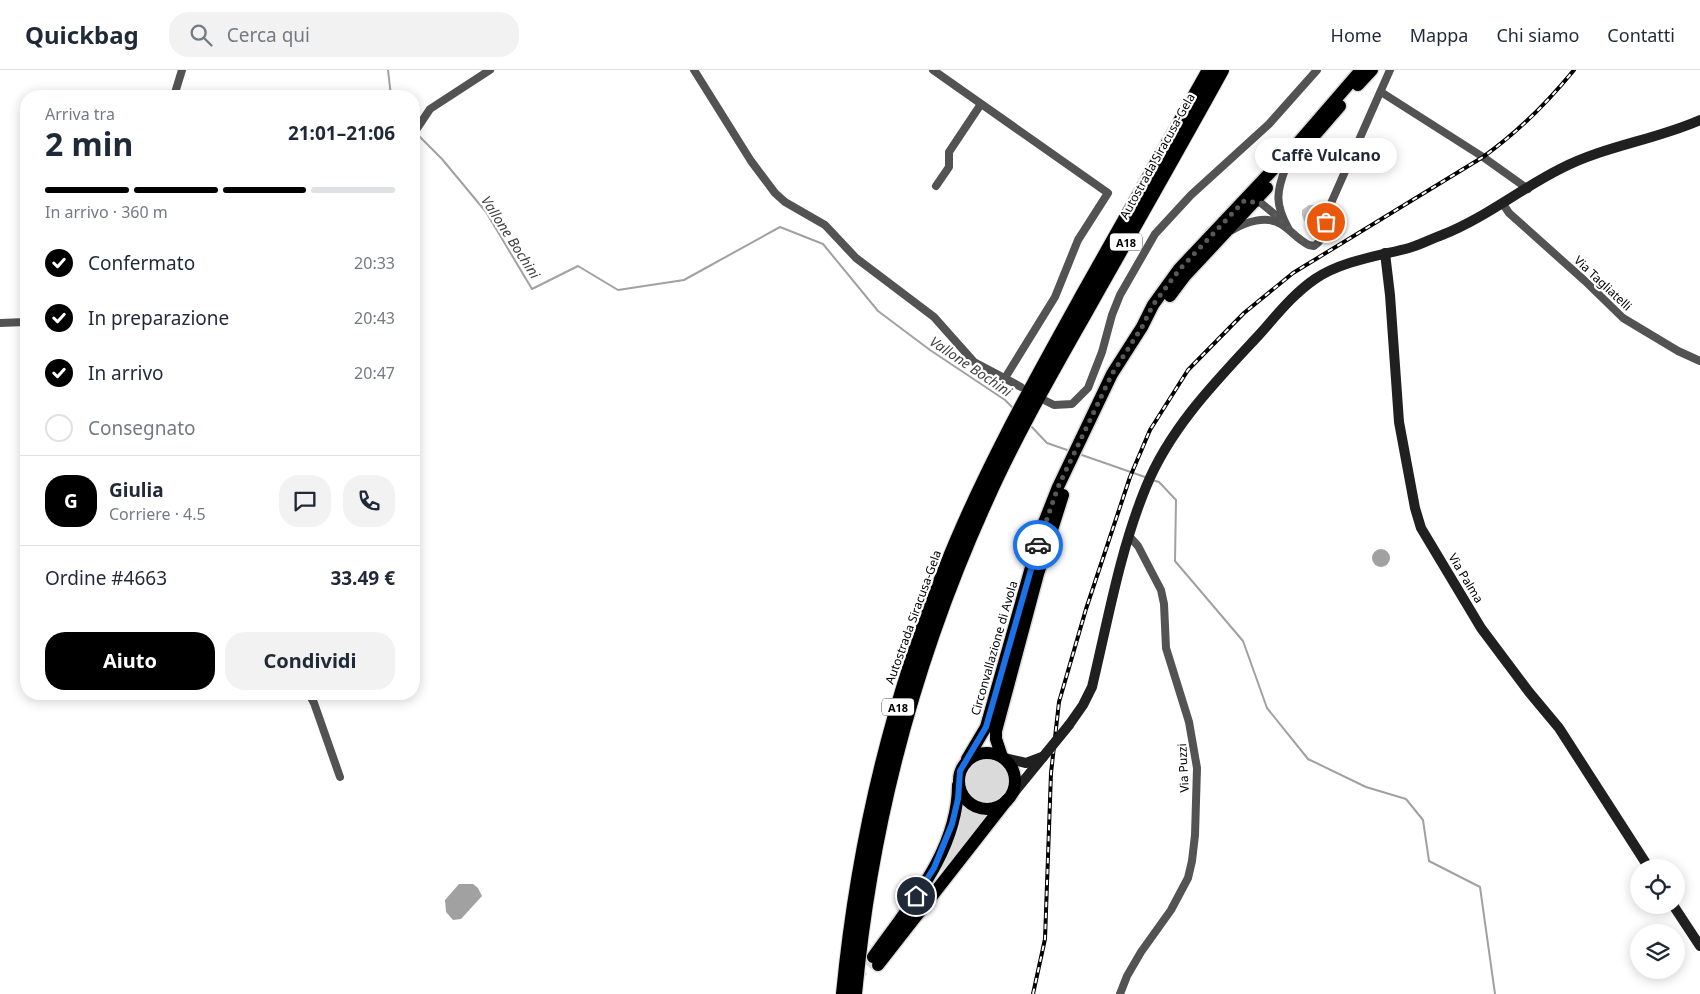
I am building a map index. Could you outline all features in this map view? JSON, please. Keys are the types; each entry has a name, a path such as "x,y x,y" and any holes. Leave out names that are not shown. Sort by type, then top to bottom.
{"highway":[{"name":"Autostrada Siracusa-Gela","path":"1025,410 1209,70"},
{"name":"Autostrada Siracusa-Gela","path":"1025,410 1222,70"},
{"name":"A18","path":"1010,438 1025,410"},
{"name":"Autostrada Siracusa-Gela","path":"843,994 854,902 873,798 909,666 944,569 1010,438"},
{"name":"Autostrada Siracusa-Gela","path":"856,994 870,881 885,800 918,678 959,565 1010,438"}],"main road":[{"path":"1142,327 1158,311 1185,276 1223,236 1251,198 1361,70"},
{"path":"1070,462 1112,374 1142,327 1153,305 1179,270 1251,198 1286,167 1372,70"},
{"path":"1043,757 1026,763 1003,758 988,752 974,755 968,760 960,771 958,799 952,824 934,868 874,963 1043,757 1083,705 1092,687 1129,536 1146,486 1178,428 1209,389 1294,296 1327,272 1412,247 1452,231 1503,204 1560,169 1597,153 1700,120"},
{"name":"Via Palma","path":"1385,254 1390,295 1399,422 1415,508 1421,528 1481,628 1529,692 1560,728 1643,859"},
{"name":"Circonvallazione di Avola","path":"1003,758 996,739 996,731 1038,574 1065,490 1070,462"},
{"name":"Circonvallazione di Avola","path":"968,760 986,727 1043,525 1070,462"},
{"path":"958,785 960,792 969,803 982,809 996,808 1009,797 1015,785 1015,775 1011,766 1003,758"},
{"path":"1679,914 1700,946"}],"street":[{"path":"176,90 182,70"},
{"path":"420,124 430,109 490,70"},
{"path":"694,70 751,161 774,193 785,202 825,225 856,258 934,317 974,362 1021,387"},
{"path":"933,70 1108,193 1078,240 1055,297 1005,378"},
{"path":"1046,401 1054,404 1072,404 1088,388 1102,352 1112,315 1120,295 1155,234 1191,195 1269,124 1317,70"},
{"path":"1251,198 1258,207 1309,246 1314,246 1320,242 1324,233 1328,210 1390,70"},
{"path":"1380,92 1483,157 1528,189"},
{"path":"936,186 949,167 949,152 981,104"},
{"path":"1285,226 1279,208 1278,194 1286,167"},
{"name":"Via Tagliatelli","path":"1503,204 1509,213 1585,280 1623,318 1678,351 1700,361"},
{"path":"1223,236 1243,224 1253,221 1274,221 1285,226"},
{"path":"0,323 20,322"},
{"name":"Via Puzzi","path":"1120,994 1127,976 1141,952 1171,910 1188,878 1195,835 1197,768 1189,722 1166,648 1164,604 1161,590 1138,546 1129,536"},
{"path":"313,700 340,777"}],"shaded area":[{"path":"1377,549 1385,549 1390,554 1388,565 1377,567 1372,562 1372,554"},
{"path":"987,756 996,758 1004,763 1009,771 1011,780 1009,789 1004,797 996,802 987,804 978,802 970,797 965,789 963,780 965,771 970,763 978,758"},
{"path":"962,803 974,811 990,813 942,871 940,868"},
{"path":"459,884 473,884 478,888 482,896 461,919 453,920 446,912 445,900"}],"building":[{"path":"1309,205 1317,205 1322,212 1315,225 1304,221 1302,215 1302,210"}],"waterway":[{"name":"Vallone Bochini","path":"388,70 390,90"},
{"name":"Vallone Bochini","path":"420,137 442,159 486,212 532,289 578,266 618,290 684,280 780,227 823,244 878,311 930,350 1005,400 1013,408"},
{"name":"Vallone Bochini","path":"1029,424 1047,443 1070,451"},
{"name":"Vallone Bochini","path":"1079,454 1145,477"},
{"name":"Vallone Bochini","path":"1152,480 1159,482 1176,500 1175,561 1243,641 1267,708 1308,759 1366,787 1406,799 1423,820 1429,861 1480,887 1495,994"}],"tunnel":[{"path":"855,979 871,960"}],"railway":[{"path":"1033,994 1045,939 1051,773 1059,702 1086,609 1130,477 1150,430 1188,370 1244,313 1293,273 1483,157 1532,116 1574,70"}],"way so far":[{"path":"1038,545 1043,525 1058,487 1112,374 1142,327 1153,305 1179,270 1201,245 1244,201 1261,203 1309,246 1314,246 1320,242 1326,222"}],"place":[{"name":"Caffè Vulcano","path":"1326,222"}],"route":[{"path":"916,896 934,868 952,824 958,799 960,771 986,727 1038,545"}]}
